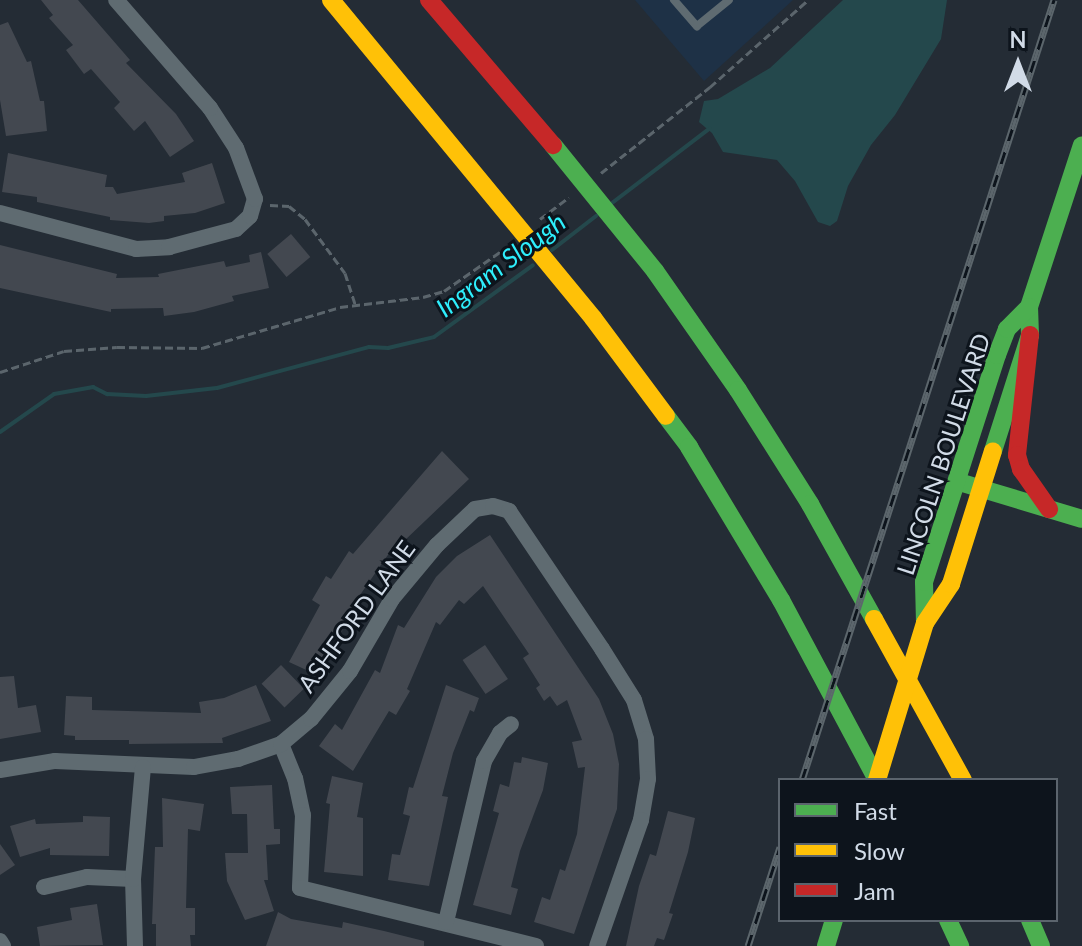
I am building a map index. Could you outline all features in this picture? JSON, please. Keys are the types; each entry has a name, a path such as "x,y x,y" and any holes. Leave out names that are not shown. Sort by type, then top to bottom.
{"main road":[{"path":"323,0 360,34"},
{"path":"331,0 593,318 689,447 781,600 876,778"},
{"path":"429,0 539,128 655,271 738,390 810,504 962,778"},
{"path":"448,0 503,85"},
{"name":"LINCOLN BOULEVARD","path":"878,778 925,623 951,584 1030,335 1029,307 1082,145"},
{"name":"LINCOLN BOULEVARD","path":"925,623 924,582 959,482 997,355 1007,329 1029,307"},
{"path":"1030,335 1017,455 1023,471 1049,509"},
{"path":"959,482 1082,519"},
{"path":"826,946 833,922"},
{"path":"949,922 960,946"},
{"path":"1031,922 1041,946"}],"street":[{"path":"0,213 136,249 169,247 236,229 250,216 255,199 236,148 210,108 116,0"},
{"name":"ASHFORD LANE","path":"0,770 55,761 194,767 238,759 281,744 311,719 350,671 392,599 437,545 475,509 493,506 509,511 634,700 646,739 648,779 641,820 597,946"},
{"path":"446,922 484,761 500,733 511,724"},
{"path":"281,744 295,778 303,815 300,888 536,946"},
{"path":"135,946 133,879 143,767"},
{"path":"44,887 87,877 133,879"},
{"path":"0,941 3,946"}],"lane":[{"path":"674,0 697,26 729,0"}],"path":[{"path":"600,174 710,87 808,0"},
{"path":"535,223 578,190"},
{"path":"255,199 271,206 289,206 305,219 345,273 355,304"},
{"path":"0,372 64,351 117,347 202,348 355,304 423,297 444,291 513,242"}],"shaded area":[{"path":"635,0 793,0 704,81"},
{"path":"843,0 947,0 941,39 895,115 871,145 848,186 837,221 830,226 818,222 795,181 777,160 723,152 712,133 699,122 704,101 718,99 770,68"}],"building":[{"path":"41,0 78,0 130,60 126,63 176,114 194,141 170,157 145,121 134,131 114,108 120,102 91,69 84,74 66,50 73,45 49,18 53,15"},
{"path":"8,22 27,62 31,61 40,101 44,101 47,131 6,136 0,100 0,25"},
{"path":"8,153 107,175 105,187 113,187 117,194 185,182 182,173 212,163 225,203 195,213 164,216 164,221 110,220 110,217 37,202 37,197 2,192"},
{"path":"291,234 310,257 287,277 267,254"},
{"path":"0,245 117,274 116,278 159,277 158,274 224,261 226,267 250,262 249,255 261,252 269,288 232,296 234,301 194,312 164,316 163,308 111,309 111,312 0,288"},
{"path":"442,451 469,479 403,542 399,539 360,595 332,649 328,646 315,674 289,662 320,605 312,600 326,576 331,579 349,551 353,554"},
{"path":"490,535 599,699 613,734 619,764 617,809 574,934 534,922 542,897 550,900 560,869 565,871 577,834 585,767 578,768 572,742 582,740 567,700 557,706 550,696 544,701 536,688 540,685 523,658 529,654 483,586 464,604 459,600 440,625 436,622 407,689 410,691 396,715 389,711 353,771 319,746 335,724 342,730 375,670 380,673 398,625 404,628 436,577 457,556"},
{"path":"485,645 508,679 486,694 463,660"},
{"path":"281,665 304,689 285,707 262,684"},
{"path":"14,676 18,708 36,705 41,732 0,739 0,677"},
{"path":"256,685 271,721 222,738 223,743 129,744 129,740 75,740 75,736 64,735 66,696 92,697 92,710 201,713 199,702 224,698"},
{"path":"446,685 479,698 474,712 470,710 453,753 442,796 448,797 429,886 388,880 392,854 400,855 410,816 403,814 409,787 413,788"},
{"path":"522,757 548,763 543,790 520,851 511,887 518,889 511,915 473,905 499,813 493,811 500,784 509,787 514,762 521,763"},
{"path":"332,776 363,783 357,817 363,818 363,876 324,872 330,804 326,803"},
{"path":"272,785 274,829 280,829 280,844 266,845 268,880 264,880 274,911 245,920 227,881 225,853 248,853 247,814 232,814 230,787"},
{"path":"162,798 204,804 200,831 188,829 186,908 195,908 195,935 190,935 191,946 156,946 156,924 152,924 155,847 163,847"},
{"path":"668,811 695,818 669,913 673,914 664,940 657,938 654,946 626,946 639,886 650,854 656,856"},
{"path":"83,816 110,817 109,856 50,855 50,848 20,857 10,826 35,819 36,824 83,822"},
{"path":"0,844 15,865 0,875"},
{"path":"97,904 103,945 40,946 37,927 72,920 70,908"},
{"path":"278,912 291,919 342,928 343,922 384,931 424,941 424,946 266,946"}],"waterway":[{"name":"Ingram Slough","path":"612,203 710,128"},
{"name":"Ingram Slough","path":"552,250 596,216"},
{"name":"Ingram Slough","path":"0,432 54,394 93,387 107,394 146,396 217,388 369,347 388,348 434,337 533,265"}],"railway":[{"path":"803,778 1054,0"},
{"path":"748,946 778,853"}],"traffic: fast":[{"path":"553,145 655,271 738,390 810,504 874,619"},
{"path":"993,451 1030,335 1029,307 1082,145"},
{"path":"925,623 924,582 997,355 1007,329 1029,307"},
{"path":"666,416 689,447 781,600 876,778"},
{"path":"959,482 1082,519"},
{"path":"826,946 833,922"},
{"path":"949,922 960,946"},
{"path":"1031,922 1041,946"}],"traffic: slow":[{"path":"331,0 593,318 666,416"},
{"path":"878,778 925,623 951,584 993,451"},
{"path":"874,619 962,778"}],"traffic: jam":[{"path":"429,0 553,145"},
{"path":"1030,335 1017,455 1021,469 1049,509"}]}
